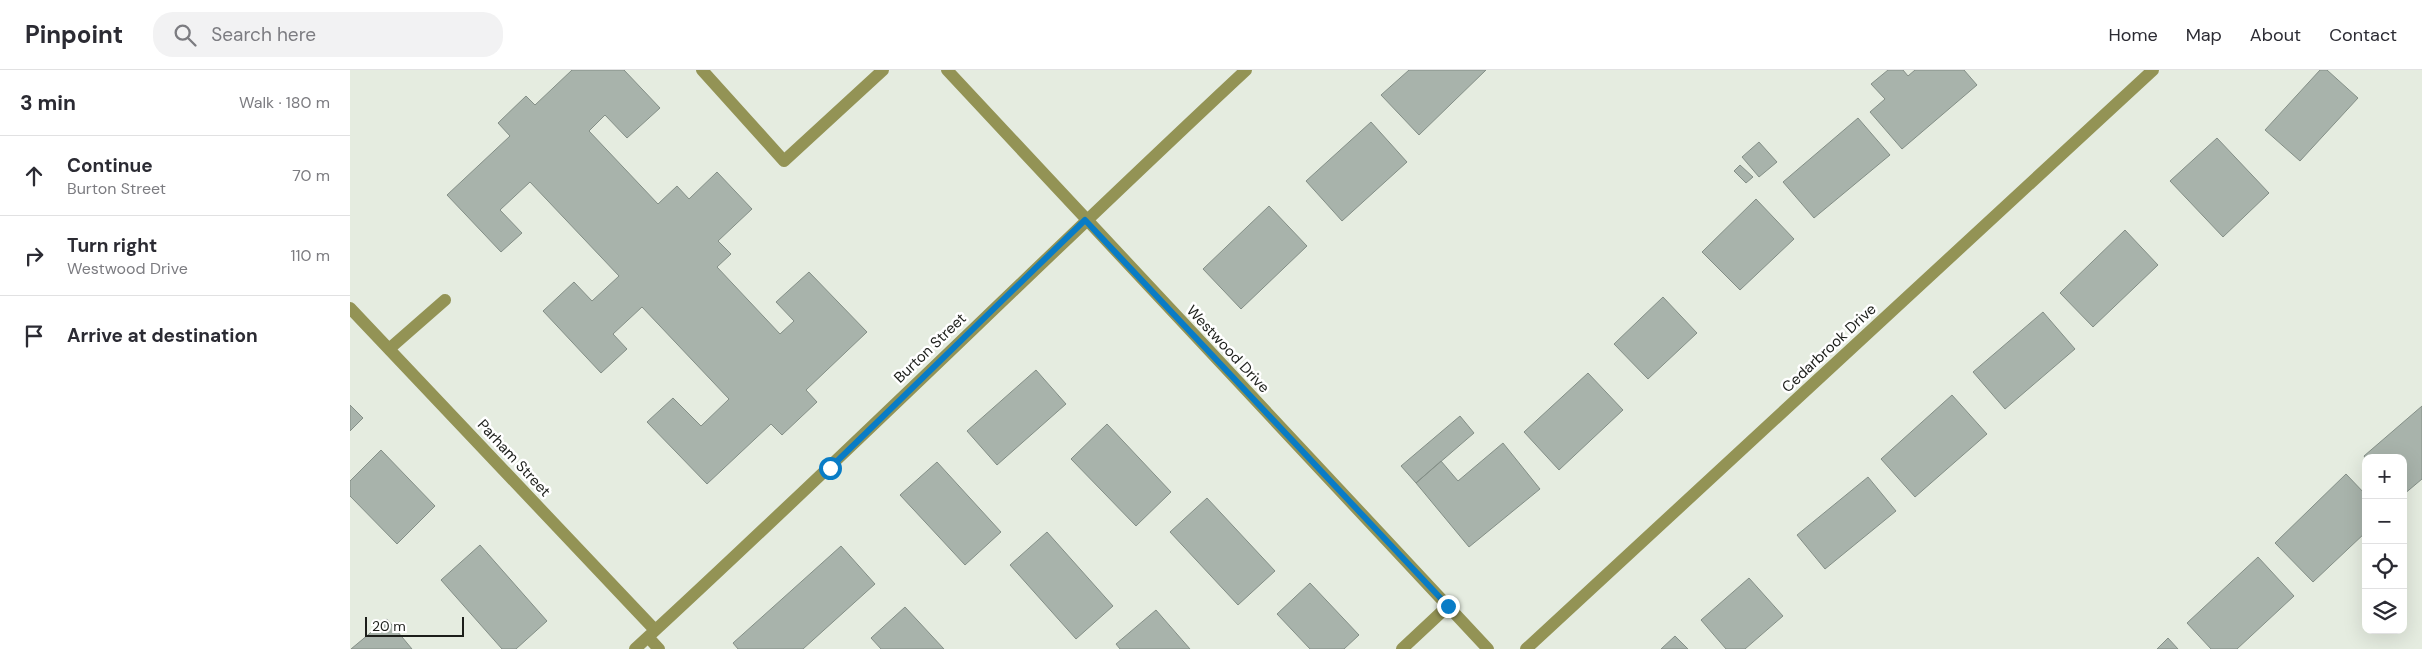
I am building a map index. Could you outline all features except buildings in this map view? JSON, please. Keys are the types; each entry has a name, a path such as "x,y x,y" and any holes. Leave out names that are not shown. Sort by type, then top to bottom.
{"street":[{"path":"702,70 784,161 883,70"},
{"name":"Westwood Drive","path":"946,70 1488,649"},
{"name":"Burton Street","path":"634,649 830,468 1085,220 1246,70"},
{"name":"Cedarbrook Drive","path":"1526,649 2153,70"},
{"path":"389,349 446,300"},
{"name":"Parham Street","path":"350,308 651,634 660,649"},
{"path":"1402,649 1448,606"}],"route":[{"path":"830,468 1085,220 1448,606"}]}
